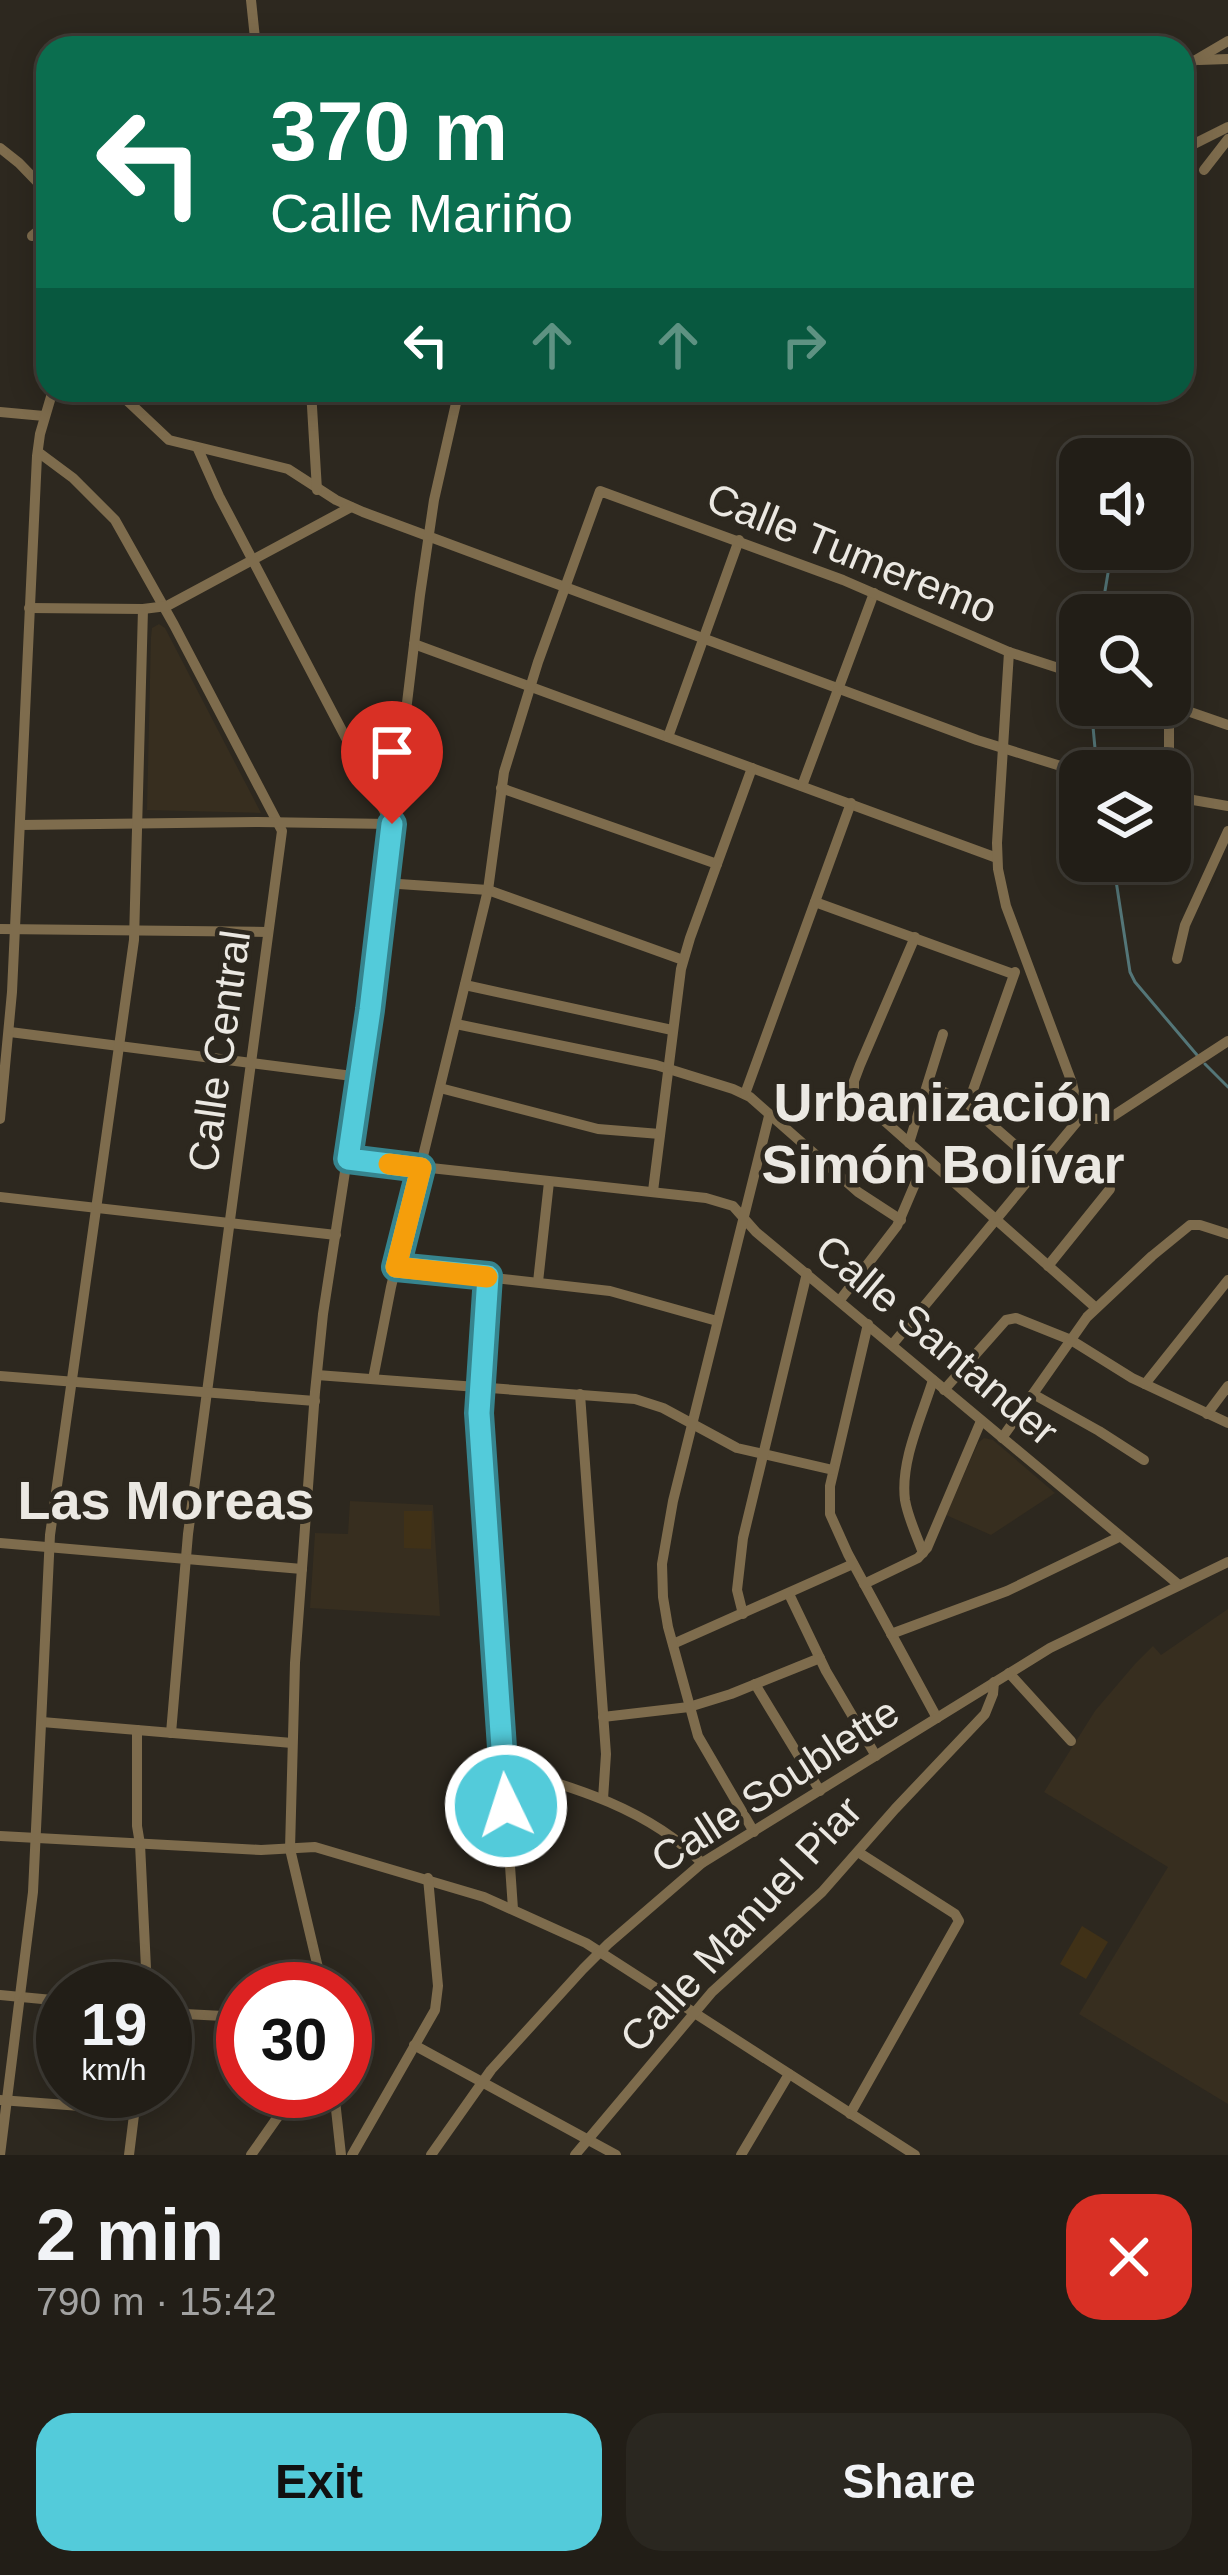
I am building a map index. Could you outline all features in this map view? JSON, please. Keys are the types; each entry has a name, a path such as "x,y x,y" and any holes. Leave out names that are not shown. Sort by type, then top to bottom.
{"street":[{"path":"250,0 254,36"},
{"path":"1195,60 1228,41"},
{"path":"1195,60 1228,58"},
{"path":"1194,144 1228,127"},
{"path":"1204,170 1228,139"},
{"path":"0,148 36,181"},
{"path":"32,236 36,233"},
{"path":"0,1119 10,1032 6,992 15,930 38,452 48,402"},
{"path":"128,402 162,436 284,468 351,507 838,689 1059,765"},
{"path":"312,402 317,490"},
{"path":"317,1962 290,1849 292,1743 317,1375 361,1077 434,500 457,402"},
{"path":"0,412 44,416"},
{"path":"198,449 392,824"},
{"path":"38,452 111,515 279,822"},
{"name":"Calle Tumeremo","path":"565,587 600,490 739,540 1059,668"},
{"path":"29,608 142,609 177,603 351,507"},
{"path":"668,737 739,540"},
{"path":"374,1379 380,1335 488,890 508,757 565,587"},
{"path":"802,786 874,593"},
{"path":"0,2155 3,2100 31,1913 49,1547 135,929 142,609"},
{"path":"414,644 997,858"},
{"path":"1010,652 997,858 1006,906 1081,1118"},
{"path":"1191,712 1228,725"},
{"path":"653,1191 683,960 752,767"},
{"path":"501,788 717,864"},
{"path":"1191,800 1228,806"},
{"path":"745,1094 851,803"},
{"name":"Calle Central","path":"171,1733 186,1558 282,831 279,822"},
{"path":"20,825 392,824"},
{"path":"1177,959 1185,925 1224,850 1228,831"},
{"path":"384,883 488,890 683,960"},
{"path":"815,902 1013,974"},
{"path":"0,929 268,932"},
{"path":"915,938 853,1086 856,1098 1096,1307"},
{"path":"968,1104 1013,974 1024,956"},
{"path":"465,985 672,1030"},
{"path":"455,1024 668,1070 745,1094 858,1192 901,1220"},
{"path":"10,1032 361,1077"},
{"path":"908,1143 943,1034"},
{"path":"1081,1118 1113,1116 1228,1041"},
{"path":"928,1084 968,1104 1040,1167"},
{"path":"440,1088 598,1129 660,1134"},
{"path":"754,1832 702,1744 689,1707 663,1597 662,1564 716,1321 770,1116"},
{"path":"892,1345 1081,1118"},
{"path":"840,1300 901,1220 926,1158"},
{"name":"Calle Santander","path":"348,1159 653,1191 733,1206 756,1232 1179,1585"},
{"path":"538,1282 549,1182"},
{"path":"1048,1266 1110,1189"},
{"path":"0,1196 336,1234"},
{"path":"1002,1438 1096,1307 1187,1226 1196,1224 1228,1234"},
{"path":"396,1267 624,1294 716,1321"},
{"path":"743,1614 737,1590 740,1558 807,1273"},
{"path":"488,1276 481,1387 483,1479 513,1909"},
{"path":"1144,1384 1228,1280"},
{"path":"944,1390 1009,1319 1022,1320 1071,1340 1144,1384 1228,1423"},
{"path":"868,1324 833,1470 830,1514 937,1718"},
{"path":"317,1375 650,1402 716,1438 763,1455 833,1470"},
{"path":"0,1376 315,1401"},
{"path":"923,1553 904,1491 933,1380"},
{"path":"1208,1414 1228,1386"},
{"path":"580,1394 607,1771 603,1799"},
{"path":"1033,1394 1144,1460"},
{"path":"864,1584 923,1553 981,1421"},
{"path":"891,1634 1007,1591 1119,1537"},
{"path":"0,1543 302,1569"},
{"name":"Calle Soublette","path":"435,2154 482,2082 524,2032 600,1952 702,1863 1083,1631 1228,1562"},
{"path":"673,1644 854,1564"},
{"path":"789,1594 876,1756"},
{"path":"603,1717 689,1707 820,1658"},
{"path":"1010,1673 1071,1741"},
{"name":"Calle Manuel Piar","path":"575,2155 694,2012 823,1892 985,1714 994,1682"},
{"path":"755,1684 820,1791"},
{"path":"42,1722 292,1743"},
{"path":"137,1730 146,1962"},
{"path":"503,1767 603,1799 680,1843 702,1863"},
{"path":"0,1836 261,1850 315,1847 428,1878 562,1930 915,2155"},
{"path":"850,2114 959,1921 950,1910 858,1852"},
{"path":"352,2155 431,2019 437,1998 428,1878"},
{"path":"0,1996 36,1999"},
{"path":"414,2045 616,2155"},
{"path":"741,2155 789,2074"},
{"path":"3,2100 36,2103"},
{"path":"129,2155 133,2118"},
{"path":"251,2155 277,2118"},
{"path":"337,2118 341,2155"},
{"path":"884,2155 893,2141"}],"shaded area":[{"path":"159,624 261,813 147,810 151,637 152,628"},
{"path":"984,1438 993,1440 1055,1493 991,1535 946,1515"},
{"path":"350,1501 433,1505 440,1616 310,1608 315,1533 348,1534"},
{"path":"404,1511 432,1511 431,1549 404,1548"},
{"path":"1228,1609 1228,2104 1079,2014 1168,1867 1044,1792 1095,1711 1153,1646 1161,1655"},
{"path":"1082,1926 1108,1942 1086,1979 1060,1964"}],"waterway":[{"path":"1104,594 1108,570"},
{"path":"1093,726 1095,750"},
{"path":"1116,882 1130,972 1197,1055"},
{"path":"1205,1064 1228,1087"}],"slow traffic":[{"path":"389,1164 421,1168 396,1267 487,1277"}],"district":[{"name":"Urbanización Simón Bolívar","path":"943,1133"},
{"name":"Las Moreas","path":"166,1500"}],"route":[{"path":"392,824 348,1159 421,1168 396,1267 488,1276 479,1413 506,1806"}]}
